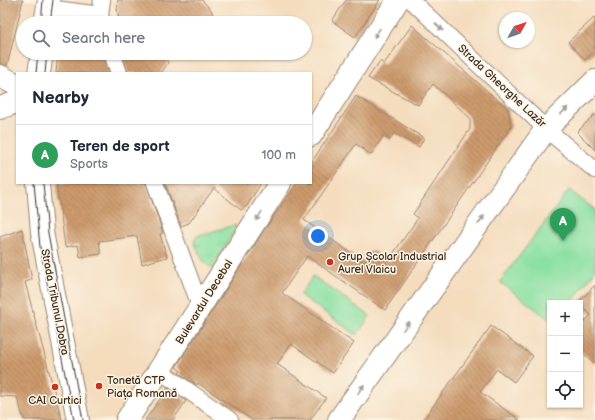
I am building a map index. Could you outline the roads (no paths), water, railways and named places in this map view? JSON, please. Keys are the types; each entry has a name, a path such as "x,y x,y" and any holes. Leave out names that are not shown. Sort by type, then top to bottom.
{"main road":[{"path":"312,133 398,0"},
{"path":"39,72 41,60"},
{"path":"0,76 16,84"},
{"path":"339,420 546,129 595,81"},
{"path":"0,108 16,102"},
{"name":"Strada Tribunul Dobra","path":"38,184 42,232 78,420"},
{"name":"Bulevardul Decebal","path":"127,420 279,184"}],"street":[{"name":"Strada Gheorghe Lazăr","path":"411,0 546,129 595,170"},
{"path":"47,10 101,13"},
{"path":"114,60 119,72"},
{"path":"155,184 200,306"},
{"path":"160,371 230,420"}],"tram line":[{"path":"42,16 43,0"},
{"path":"51,16 53,0"},
{"path":"36,72 37,60"},
{"path":"45,72 46,60"},
{"path":"34,184 40,247 74,420"},
{"path":"43,184 48,233 83,420"}],"place":[{"name":"Teren de sport","path":"563,241"},
{"name":"Grup Școlar Industrial Aurel Vlaicu","path":"330,262"},
{"name":"Tonetă CTP Piața Romană","path":"99,386"},
{"name":"CAI Curtici","path":"55,387"}]}
